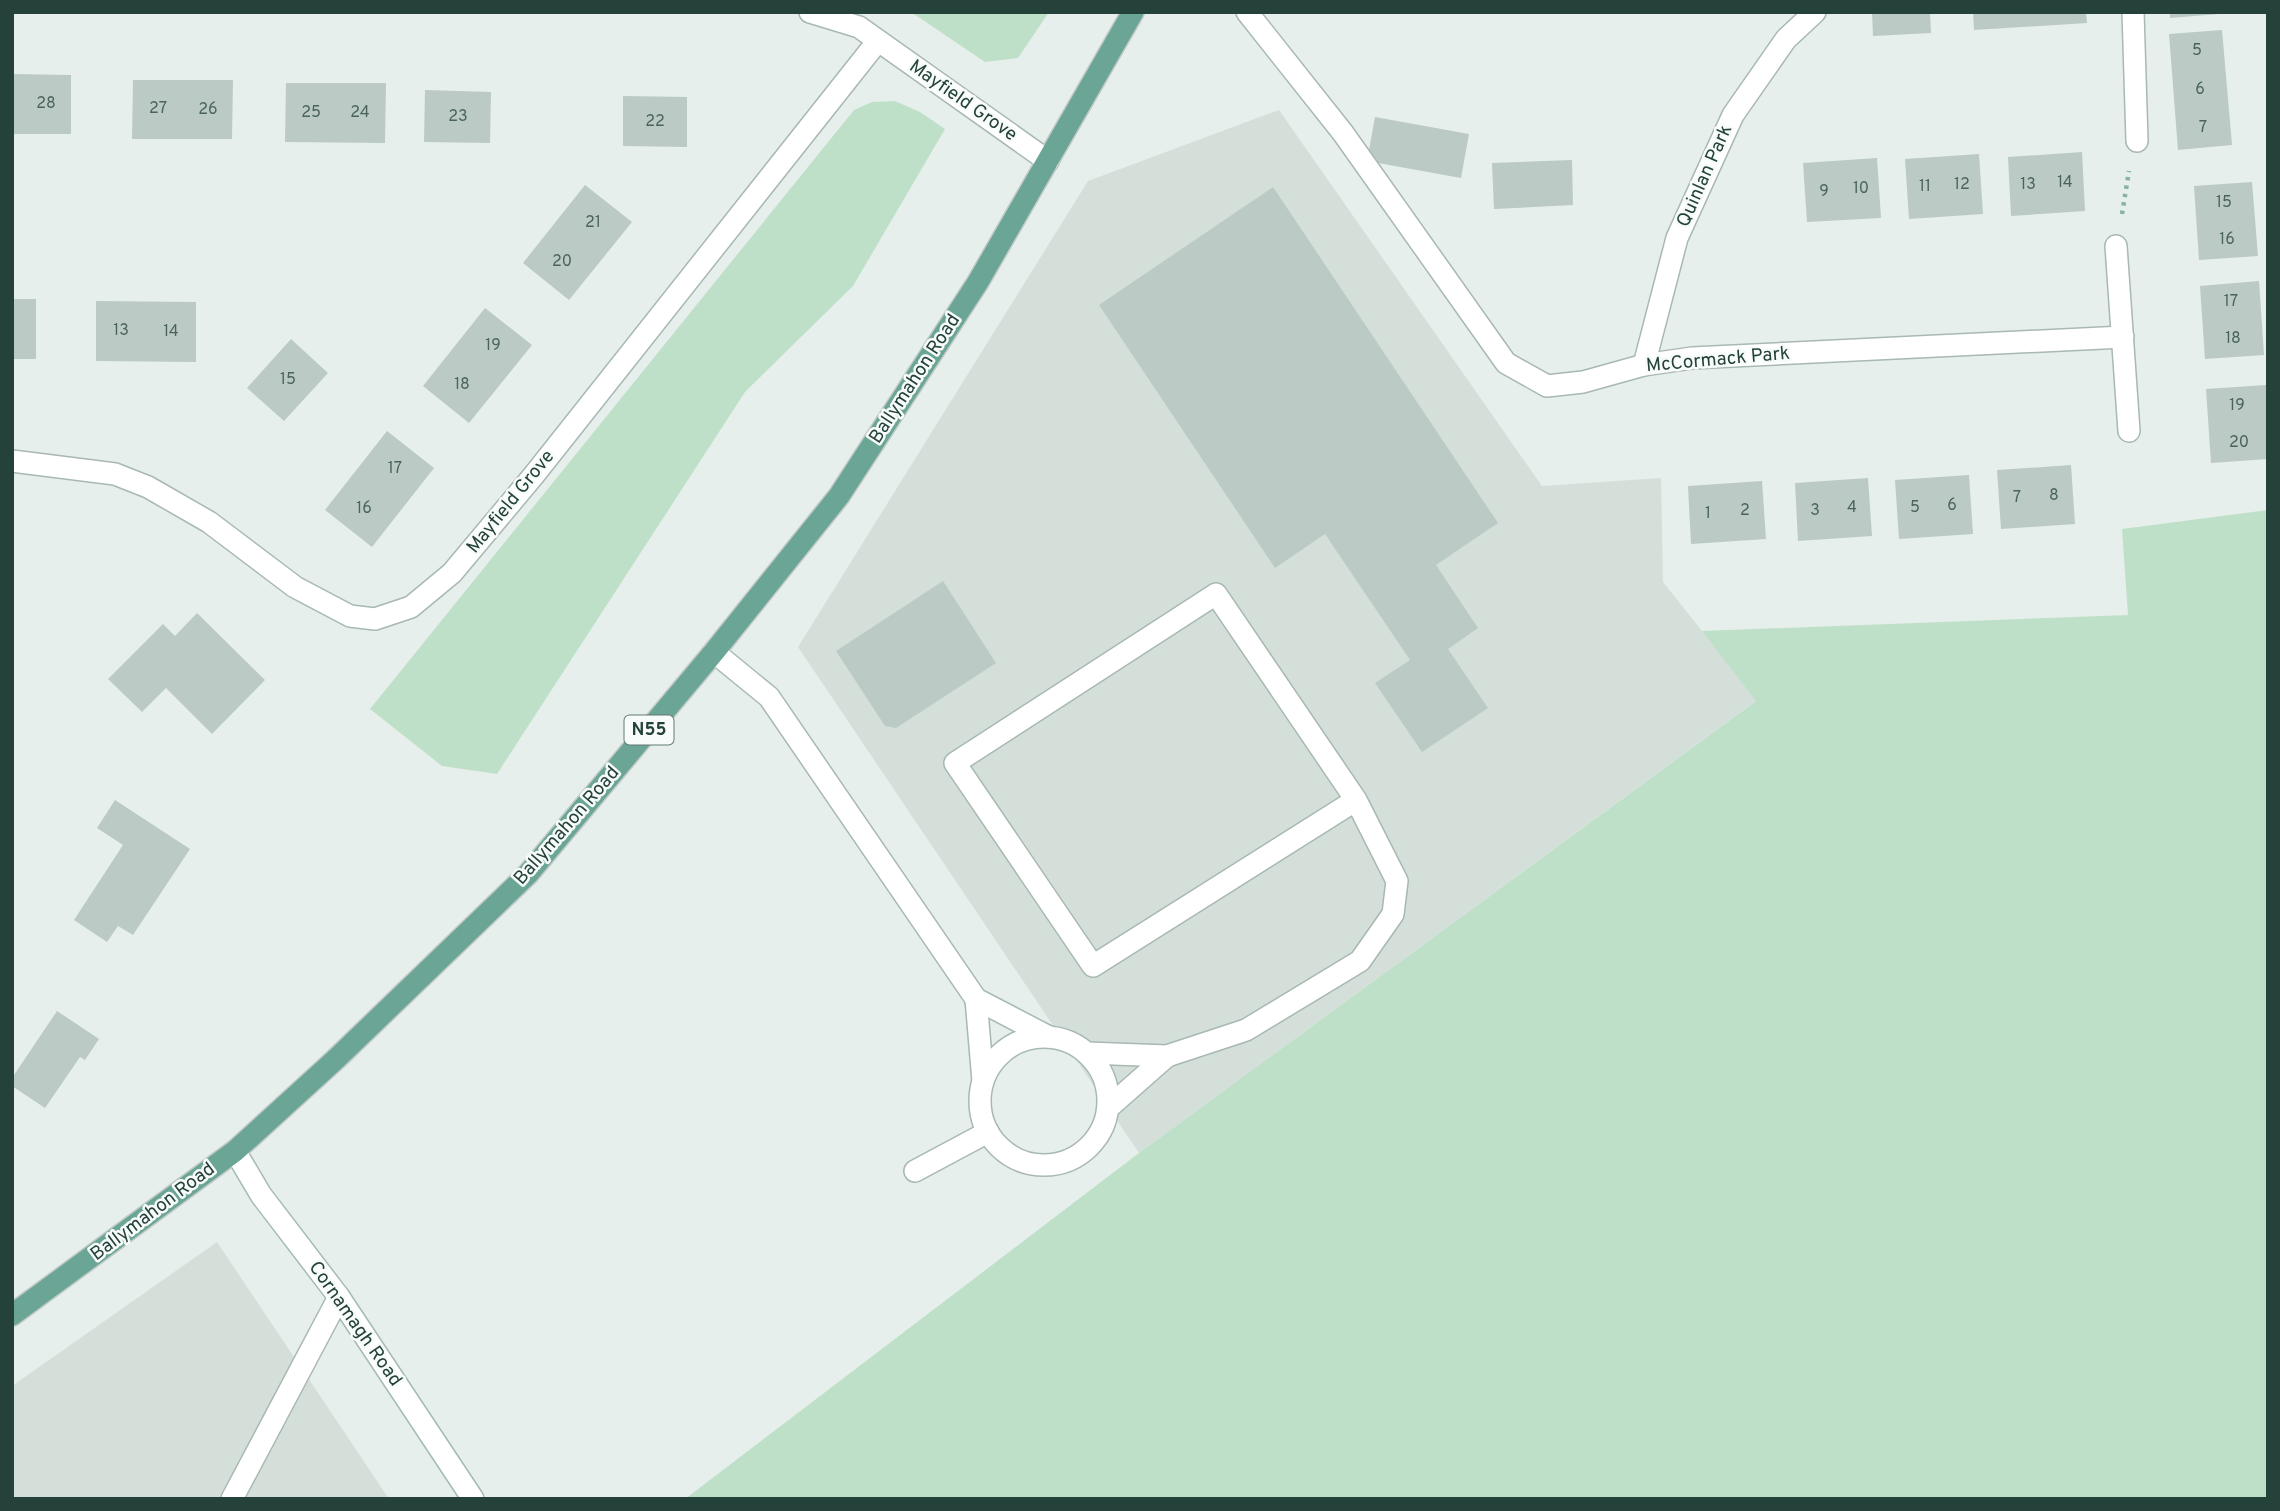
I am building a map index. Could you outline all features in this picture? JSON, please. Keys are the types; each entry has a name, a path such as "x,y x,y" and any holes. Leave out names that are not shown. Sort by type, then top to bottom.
{"main road":[{"name":"Ballymahon Road","path":"12,1315 235,1150 336,1059 528,874 715,652 839,496 978,282 1133,12"}],"street":[{"name":"Mayfield Grove","path":"810,12 846,21 1048,161"},
{"name":"McCormack Park","path":"1247,12 1343,132 1506,363 1547,386 1583,382 1644,365 1692,358 2123,337"},
{"name":"Quinlan Park","path":"1644,365 1677,238 1733,115 1786,39 1815,12"},
{"path":"2133,12 2137,141"},
{"name":"Mayfield Grove","path":"12,461 115,474 148,487 209,522 295,587 350,616 375,619 411,607 452,573 534,475 877,41"},
{"path":"2116,246 2129,431"},
{"path":"1087,1053 1167,1056 1246,1030 1360,961 1393,914 1397,881 1356,800 1216,594 955,763 1093,966 1356,800"},
{"path":"715,652 769,697 976,999 1049,1037 1069,1042 1087,1053 1100,1068 1107,1088 1108,1108 1103,1127 1092,1145 1074,1158 1054,1166 1032,1165 1011,1157 994,1143 979,1102 983,1081 976,999"},
{"path":"983,1081 993,1062 1010,1047 1029,1039 1049,1037"},
{"path":"1108,1108 1167,1056"},
{"path":"915,1171 988,1132"},
{"name":"Cornamagh Road","path":"235,1150 261,1195 339,1297 473,1499"},
{"path":"232,1499 339,1297"}],"path":[{"path":"2116,246 2137,141"}],"shaded area":[{"path":"1279,110 1542,486 1661,478 1663,582 1757,700 1139,1153 798,647 1088,181"},
{"path":"217,1242 389,1499 12,1499 12,1386"}],"green space":[{"path":"911,12 1049,12 1018,58 985,62"},
{"path":"895,101 920,112 945,129 853,286 745,392 497,774 442,766 370,709 854,110 872,102"},
{"path":"2268,510 2268,1499 685,1499 1139,1153 1756,701 1702,631 2128,615 2122,529"}],"building":[{"path":"1872,12 1930,12 1931,33 1873,36"},
{"path":"1973,12 2086,12 2087,23 1974,30"},
{"path":"2170,12 2219,12 2219,14 2170,18"},
{"path":"2222,30 2232,145 2178,150 2169,34"},
{"path":"12,74 71,75 71,134 12,134"},
{"path":"133,80 233,80 232,139 132,139"},
{"path":"286,83 386,83 385,143 285,142"},
{"path":"425,90 491,92 490,143 424,142"},
{"path":"623,96 687,97 687,147 623,146"},
{"path":"1375,117 1469,134 1461,178 1367,161"},
{"path":"2082,152 2085,211 2011,216 2008,157"},
{"path":"1979,154 1983,214 1909,219 1905,159"},
{"path":"1877,158 1881,218 1807,222 1803,163"},
{"path":"1572,160 1573,205 1494,209 1492,163"},
{"path":"2252,182 2258,256 2199,260 2194,186"},
{"path":"585,185 632,222 569,300 523,263"},
{"path":"1273,187 1498,523 1436,565 1478,628 1448,649 1488,708 1422,752 1375,683 1410,660 1325,534 1275,568 1099,305"},
{"path":"2259,281 2264,355 2205,359 2200,286"},
{"path":"12,299 36,299 36,359 12,359"},
{"path":"96,301 196,302 196,362 96,361"},
{"path":"485,308 532,345 469,423 423,386"},
{"path":"291,339 328,373 284,421 247,388"},
{"path":"2266,385 2268,459 2211,463 2206,389"},
{"path":"387,431 434,468 372,547 325,510"},
{"path":"2071,465 2075,524 2001,529 1997,470"},
{"path":"1969,475 1973,534 1899,539 1895,480"},
{"path":"1868,478 1872,536 1798,541 1795,483"},
{"path":"1762,481 1766,539 1691,544 1688,486"},
{"path":"943,581 996,663 896,728 885,726 836,651"},
{"path":"197,613 265,680 212,734 166,688 142,712 108,679 163,624 175,636"},
{"path":"115,800 190,849 133,935 118,926 107,942 74,920 123,845 97,828"},
{"path":"57,1011 99,1039 85,1060 80,1057 45,1108 12,1086 12,1078"}]}
